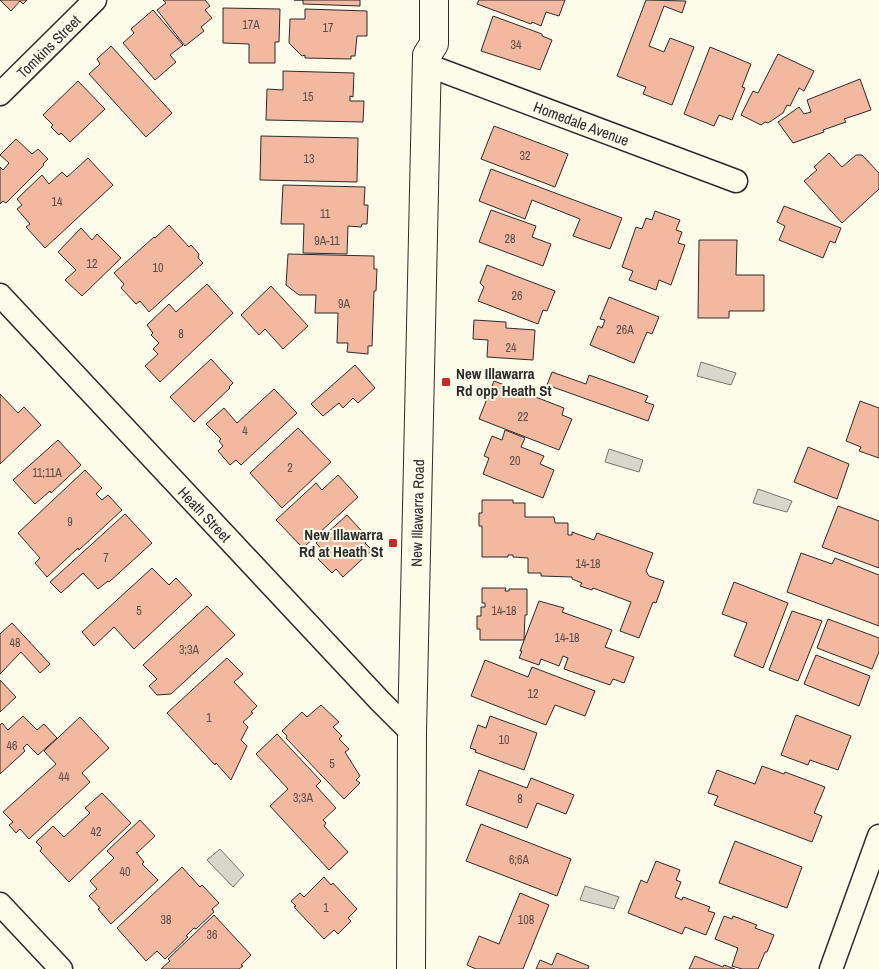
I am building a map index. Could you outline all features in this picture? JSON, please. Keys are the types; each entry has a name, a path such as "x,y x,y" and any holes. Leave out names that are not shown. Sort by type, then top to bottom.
{"main road":[{"name":"New Illawarra Road","path":"421,0 420,44 427,60"},
{"name":"New Illawarra Road","path":"411,969 412,733 427,60 434,44 434,0"}],"street":[{"name":"Tomkins Street","path":"0,94 95,0"},
{"name":"Homedale Avenue","path":"427,60 736,181"},
{"name":"Heath Street","path":"0,294 380,702 412,733"},
{"path":"831,969 879,836"},
{"path":"0,904 61,969"}],"shaded area":[{"path":"701,362 736,373 731,385 697,376"},
{"path":"609,449 643,460 639,472 605,462"},
{"path":"758,489 792,501 787,512 753,503"},
{"path":"220,849 244,875 233,887 207,860"},
{"path":"585,886 619,897 614,909 580,900"}],"building":[{"path":"0,0 27,0 23,4 20,1 11,11"},
{"path":"163,0 205,0 210,6 205,10 212,18 201,27 204,31 185,46 157,10 166,3"},
{"path":"303,0 360,0 360,6 303,4"},
{"path":"479,0 565,0 559,16 546,12 541,26 477,4"},
{"path":"646,0 686,1 682,13 664,6 649,46 664,52 670,38 694,47 672,105 643,94 646,87 617,76"},
{"path":"223,8 280,9 279,42 275,42 275,63 249,63 249,44 223,43"},
{"path":"305,9 367,11 367,36 357,36 355,56 351,56 351,59 305,58 305,55 302,56 289,43 290,19 305,19"},
{"path":"153,10 183,45 170,55 176,62 155,80 123,43 134,33 131,29"},
{"path":"493,16 542,34 542,36 552,40 540,70 481,51"},
{"path":"111,46 172,113 146,137 89,74 100,64 97,59"},
{"path":"710,47 751,64 742,87 745,88 732,120 719,115 714,126 684,114"},
{"path":"778,54 814,71 804,91 799,88 790,106 787,105 783,113 768,123 765,122 761,125 741,115 753,91 758,93"},
{"path":"283,71 354,73 353,97 350,96 350,101 364,101 363,122 266,120 267,89 283,90"},
{"path":"860,79 871,110 844,119 846,122 793,143 778,122 799,107 804,114 811,112 807,100"},
{"path":"78,81 105,109 70,142 51,127 53,125 43,115"},
{"path":"494,126 568,154 555,187 481,159"},
{"path":"261,136 358,138 357,182 260,180"},
{"path":"16,139 32,154 38,149 48,159 6,203 3,201 0,204 0,167 3,170 9,163 0,155"},
{"path":"829,153 842,167 856,155 862,155 879,173 879,189 842,223 804,181 817,170 814,167"},
{"path":"88,158 113,185 45,248 26,227 30,224 17,209 22,205 17,199 42,175 49,184 62,172 67,177"},
{"path":"491,169 622,218 610,249 573,236 580,219 532,200 525,219 479,201"},
{"path":"283,185 365,187 364,205 368,205 367,224 362,224 361,227 348,226 347,254 303,253 304,224 281,224"},
{"path":"784,206 841,228 835,243 830,241 823,258 779,240 785,226 777,222"},
{"path":"491,210 536,226 532,237 551,244 543,266 479,242"},
{"path":"655,211 680,220 676,230 682,232 678,243 685,245 671,285 659,280 656,290 629,280 633,271 622,267 636,227 642,229 646,218 652,220"},
{"path":"169,225 189,247 191,245 199,254 198,258 203,263 149,312 140,301 136,304 121,288 124,284 114,273"},
{"path":"81,228 92,240 97,234 121,258 82,296 65,280 76,270 58,252"},
{"path":"699,240 737,240 736,275 764,275 764,311 729,311 729,318 698,318"},
{"path":"288,254 374,256 374,269 377,269 376,291 374,291 372,346 368,346 368,354 347,352 348,343 337,343 338,313 315,313 316,295 299,295 286,285"},
{"path":"487,265 555,291 547,311 543,310 538,324 478,301 484,287 480,283"},
{"path":"207,284 233,313 160,382 145,366 158,354 153,349 159,343 151,335 153,333 147,325 169,304 176,312"},
{"path":"271,286 308,326 283,349 265,329 259,335 241,315"},
{"path":"609,297 659,317 652,334 647,332 634,363 590,345 598,326 602,328 605,320 600,319"},
{"path":"474,320 506,322 506,328 535,330 533,360 487,357 488,340 473,339"},
{"path":"211,359 233,383 194,422 170,397"},
{"path":"355,365 375,388 358,403 353,398 343,408 339,403 323,416 311,404"},
{"path":"552,372 586,384 589,375 648,396 645,402 654,405 648,421 547,385"},
{"path":"494,381 564,408 562,415 572,419 559,450 479,419"},
{"path":"274,389 297,413 241,465 236,460 230,465 218,451 223,446 219,441 221,439 206,424 224,408 237,423"},
{"path":"0,394 18,413 24,407 41,425 0,464"},
{"path":"860,401 879,408 879,458 859,451 861,447 846,441"},
{"path":"298,428 331,462 282,508 250,473"},
{"path":"505,430 525,438 521,447 544,456 540,464 554,470 543,498 483,474 489,458 484,456 492,436 502,440"},
{"path":"58,440 81,465 51,493 50,491 35,504 13,480"},
{"path":"808,447 849,464 837,499 794,482"},
{"path":"85,470 102,488 96,494 102,500 108,495 122,510 47,577 35,563 40,558 18,533"},
{"path":"338,475 358,497 303,548 276,520 316,483 322,490"},
{"path":"482,500 513,500 513,503 525,503 525,517 554,517 555,523 568,523 568,535 572,535 572,532 594,540 597,533 653,553 646,571 649,576 664,581 656,603 653,602 639,638 620,631 631,602 593,588 592,590 580,586 582,583 572,579 572,577 541,576 541,573 528,573 528,558 513,557 513,555 508,555 508,557 482,557 482,526 479,526 479,513 482,513"},
{"path":"838,506 879,521 879,568 822,547"},
{"path":"125,514 152,543 109,582 98,589 83,573 61,593 50,582"},
{"path":"347,515 369,539 365,543 372,550 343,577 336,569 332,573 318,559 325,553 316,543"},
{"path":"801,553 832,564 835,558 879,575 879,626 787,592"},
{"path":"152,568 169,585 176,578 192,595 134,649 114,627 94,646 82,632"},
{"path":"734,582 788,603 763,668 734,656 747,623 722,614"},
{"path":"482,588 506,588 505,591 509,591 509,589 527,589 527,615 525,615 524,640 480,640 480,629 477,629 477,616 481,616 481,607 485,607 485,603 482,603"},
{"path":"539,601 564,608 562,612 612,630 605,647 634,657 624,683 613,679 610,685 564,669 568,658 563,656 559,666 541,659 539,665 519,658"},
{"path":"207,606 235,635 171,694 157,695 149,686 157,679 143,665"},
{"path":"792,611 822,621 798,681 769,670"},
{"path":"828,619 879,638 879,652 872,669 817,648"},
{"path":"12,623 50,664 40,673 21,652 0,674 0,634"},
{"path":"816,655 870,676 859,706 804,684"},
{"path":"227,658 243,674 234,682 257,706 251,712 253,713 243,722 248,727 241,740 247,746 231,780 167,713"},
{"path":"485,660 528,677 532,667 595,691 585,716 555,705 546,725 471,696"},
{"path":"0,680 16,697 0,712"},
{"path":"321,705 339,722 333,727 342,736 339,739 349,749 345,752 360,776 356,780 360,783 344,799 286,738 287,736 282,731 302,712 307,717"},
{"path":"796,715 851,736 838,770 810,760 808,765 781,755"},
{"path":"23,716 37,730 44,724 57,738 38,755 27,744 23,748 25,751 0,774 0,725 2,723 8,730"},
{"path":"490,716 537,733 524,770 475,752 476,750 470,748 478,725 486,728"},
{"path":"80,717 109,748 82,773 90,782 29,839 20,829 16,833 9,825 13,822 3,812 56,764 44,751"},
{"path":"277,734 321,781 316,786 336,808 323,820 326,823 324,826 348,852 329,870 270,806 288,789 256,754"},
{"path":"762,766 784,774 785,772 825,787 814,813 822,816 812,842 714,805 718,796 708,793 717,770 755,784"},
{"path":"479,770 527,788 531,778 574,795 566,814 537,803 527,828 466,805"},
{"path":"102,793 131,823 69,882 40,851 42,848 36,842 53,826 64,837 90,813 85,808"},
{"path":"140,820 155,836 136,852 144,862 142,864 158,880 111,924 89,896 97,889 90,881 114,858 107,851"},
{"path":"481,824 571,859 557,896 466,861"},
{"path":"735,841 802,867 787,908 719,883"},
{"path":"656,861 680,870 676,880 681,882 675,897 682,900 683,897 710,907 708,911 715,913 706,935 685,927 682,934 628,913 641,880 647,883"},
{"path":"182,867 200,887 202,885 219,903 212,909 214,912 196,929 194,928 186,936 188,937 165,959 157,951 146,961 117,928"},
{"path":"324,877 331,885 333,883 357,909 348,918 351,921 338,934 334,930 324,939 294,907 296,906 291,901 300,893 304,897"},
{"path":"520,893 549,905 523,969 476,969 467,965 479,936 499,944"},
{"path":"214,915 251,955 241,965 243,966 239,969 161,969 170,961 168,959"},
{"path":"724,916 732,919 733,916 757,925 755,928 774,935 758,969 742,969 732,966 738,948 715,939"},
{"path":"557,953 589,966 588,969 536,969 540,960 552,965"},
{"path":"695,956 723,967 724,965 735,969 689,969"}],"place":[{"name":"New Illawarra Rd opp Heath St","path":"446,382"},
{"name":"New Illawarra Rd at Heath St","path":"393,543"}]}
